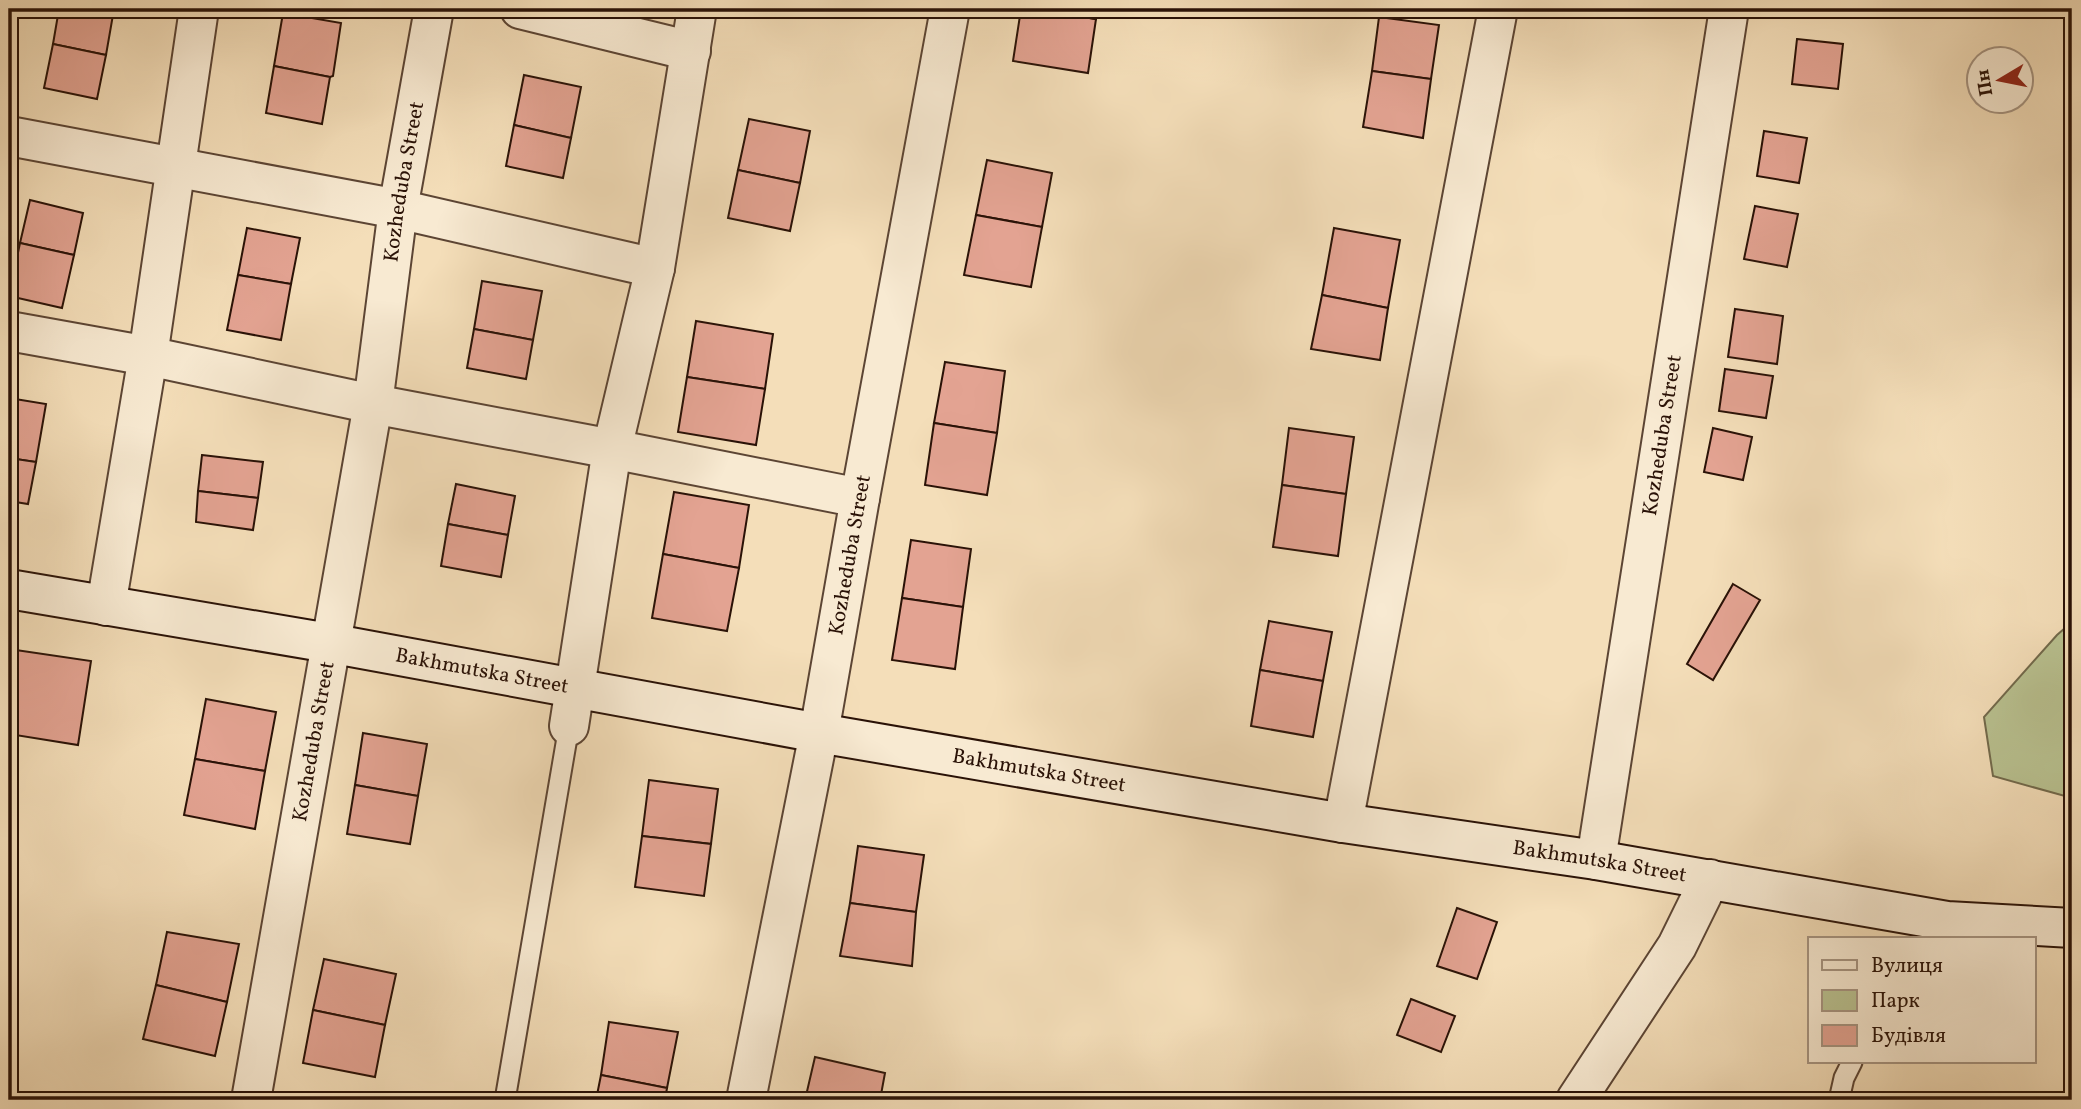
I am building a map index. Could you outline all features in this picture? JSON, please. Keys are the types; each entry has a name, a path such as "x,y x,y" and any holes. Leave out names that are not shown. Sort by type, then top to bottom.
{"street":[{"path":"106,606 148,356 199,9"},
{"name":"Kozheduba Street","path":"251,1100 373,404 398,209 434,9"},
{"path":"520,9 691,51"},
{"path":"571,707 612,449 655,268 697,9"},
{"name":"Kozheduba Street","path":"746,1100 819,733 950,9"},
{"path":"1343,823 1498,9"},
{"name":"Kozheduba Street","path":"1596,860 1729,9"},
{"path":"9,136 398,209 655,268"},
{"path":"9,331 148,356 373,404 860,498"},
{"name":"Bakhmutska Street","path":"9,589 330,643 571,707 819,733 1343,823 1596,860 1710,880 1940,930 2072,928"},
{"path":"1576,1100 1677,946 1710,880"}],"lane":[{"path":"505,1100 571,707"},
{"path":"1839,1100 1844,1078 1851,1064"}],"green space":[{"path":"2072,622 2072,798 1993,776 1984,717 2057,635"}],"building":[{"path":"59,9 114,9 106,55 53,44"},
{"path":"796,9 826,9 824,16"},
{"path":"1021,9 1096,19 1088,73 1013,61"},
{"path":"1033,9 1098,9 1096,19"},
{"path":"283,13 341,23 333,76 274,66"},
{"path":"1379,17 1439,25 1431,79 1372,71"},
{"path":"1797,39 1843,44 1838,89 1792,84"},
{"path":"53,44 106,55 97,99 44,88"},
{"path":"274,66 330,77 322,124 266,113"},
{"path":"1372,71 1431,79 1423,138 1363,127"},
{"path":"524,75 581,87 571,138 514,125"},
{"path":"749,119 810,131 800,183 738,170"},
{"path":"514,125 571,138 563,178 506,166"},
{"path":"1764,131 1807,138 1799,183 1757,176"},
{"path":"987,160 1052,173 1042,227 976,215"},
{"path":"738,170 800,183 790,231 728,218"},
{"path":"30,200 83,213 74,255 20,243"},
{"path":"1755,206 1798,214 1787,267 1744,259"},
{"path":"976,215 1042,227 1031,287 964,275"},
{"path":"247,228 300,238 291,284 238,275"},
{"path":"1334,228 1400,240 1388,308 1322,295"},
{"path":"20,243 74,255 62,308 9,296"},
{"path":"238,275 291,284 281,340 227,330"},
{"path":"482,281 542,291 533,340 474,329"},
{"path":"1322,295 1388,308 1380,360 1311,349"},
{"path":"1735,309 1783,316 1777,364 1728,357"},
{"path":"696,321 773,334 765,389 687,377"},
{"path":"474,329 533,340 526,379 467,368"},
{"path":"945,362 1005,371 997,433 934,423"},
{"path":"1725,369 1773,376 1766,418 1719,411"},
{"path":"687,377 765,389 756,445 678,432"},
{"path":"9,398 46,404 36,462 9,458"},
{"path":"934,423 997,433 987,495 925,485"},
{"path":"1289,428 1354,437 1346,494 1282,485"},
{"path":"1713,428 1752,437 1743,480 1704,472"},
{"path":"202,455 263,462 258,498 198,491"},
{"path":"9,458 36,462 28,504 9,501"},
{"path":"456,484 515,496 508,535 448,524"},
{"path":"1282,485 1346,494 1338,556 1273,547"},
{"path":"198,491 258,498 253,530 196,522"},
{"path":"674,492 749,505 739,568 663,554"},
{"path":"448,524 508,535 501,577 441,566"},
{"path":"911,540 971,549 963,607 902,598"},
{"path":"663,554 739,568 727,631 652,618"},
{"path":"1733,584 1760,600 1713,680 1687,664"},
{"path":"902,598 963,607 955,669 892,660"},
{"path":"1269,621 1332,632 1323,681 1260,670"},
{"path":"9,649 91,661 78,745 9,734"},
{"path":"1260,670 1323,681 1313,737 1251,726"},
{"path":"206,699 276,712 265,771 195,759"},
{"path":"363,733 427,744 418,796 355,785"},
{"path":"195,759 265,771 255,829 184,815"},
{"path":"649,780 718,789 711,844 642,836"},
{"path":"355,785 418,796 410,844 347,834"},
{"path":"642,836 711,844 704,896 635,887"},
{"path":"858,846 924,855 916,912 850,903"},
{"path":"850,903 916,912 912,966 840,956"},
{"path":"1457,908 1497,922 1477,979 1437,966"},
{"path":"167,932 239,944 227,1002 156,985"},
{"path":"324,959 396,974 385,1025 313,1010"},
{"path":"156,985 227,1002 215,1056 143,1039"},
{"path":"1411,999 1455,1016 1441,1052 1397,1035"},
{"path":"313,1010 385,1025 375,1077 303,1063"},
{"path":"609,1022 678,1032 667,1088 601,1075"},
{"path":"815,1057 885,1073 880,1100 805,1100"},
{"path":"601,1075 667,1088 665,1100 596,1100"}]}
